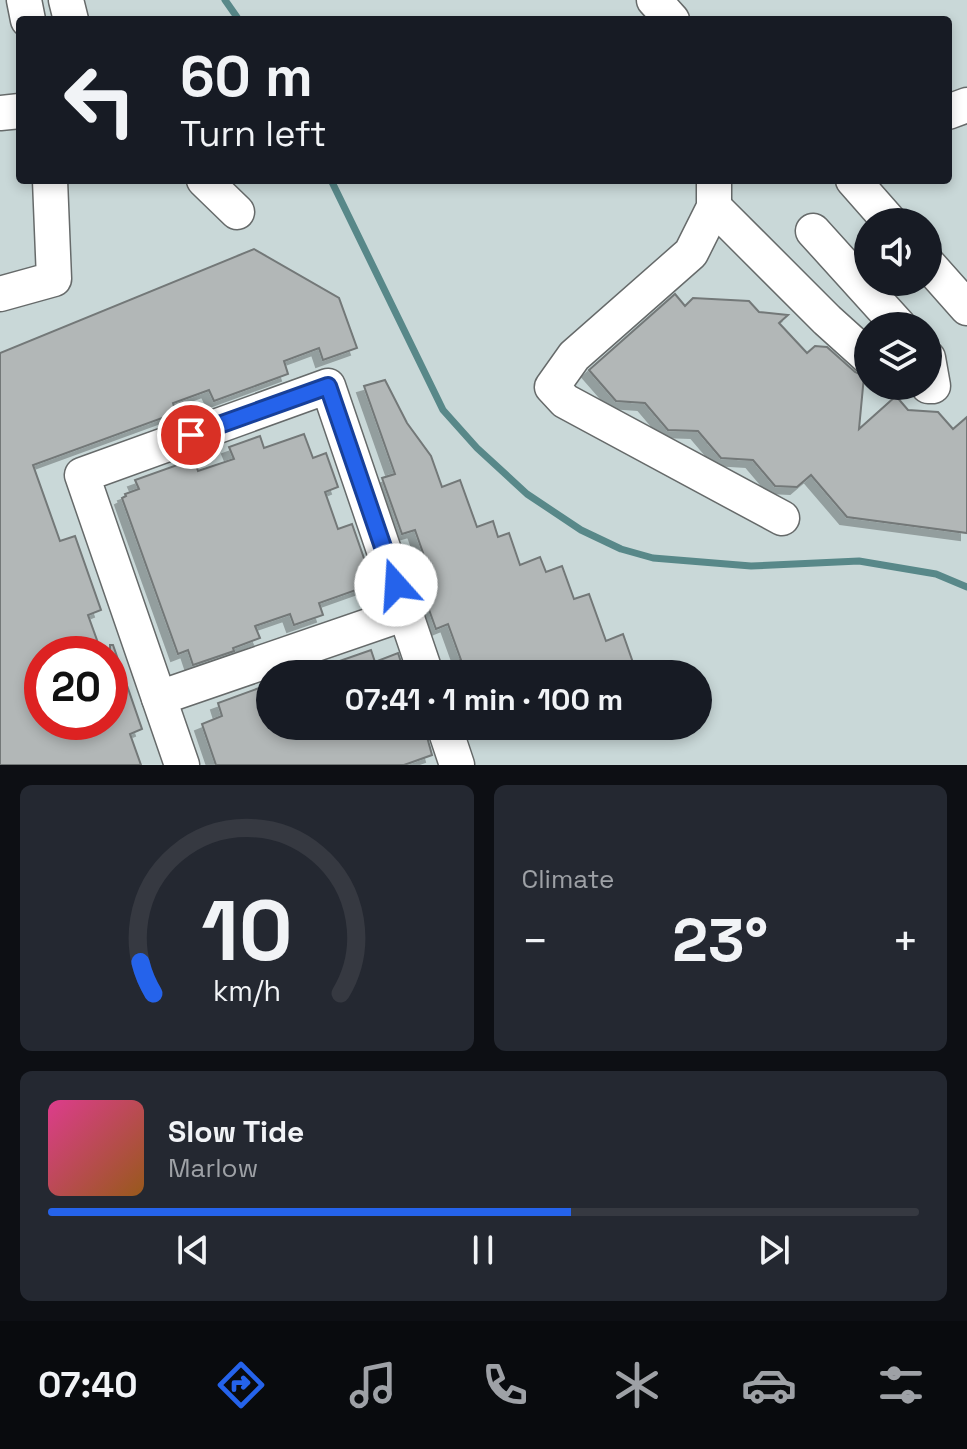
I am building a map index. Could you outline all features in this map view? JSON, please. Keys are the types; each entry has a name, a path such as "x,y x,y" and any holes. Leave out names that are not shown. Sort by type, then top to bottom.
{"lane":[{"path":"0,294 54,279 50,184"},
{"path":"208,184 237,212"},
{"path":"857,184 878,208"},
{"path":"782,518 565,401 552,387 574,356 691,253 714,193 827,320 854,344"},
{"path":"813,231 886,312"},
{"path":"182,765 82,475 328,386 421,660"},
{"path":"159,698 406,613"},
{"path":"447,740 452,763"}],"shaded area":[{"path":"0,0 967,0 967,765 0,765"}],"building":[{"path":"254,249 339,298 357,348 323,360 319,348 284,361 288,374 214,401 209,390 173,403 176,413 33,465 60,541 75,536 101,610 88,615 96,636 24,636 24,740 128,740 128,688 142,729 130,734 141,765 0,765 0,353"},
{"path":"675,294 685,306 693,298 749,301 759,312 788,315 779,323 807,353 815,346 827,347 854,371 854,400 862,400 859,429 892,400 899,400 908,410 938,412 953,429 967,417 967,533 847,517 811,475 797,487 775,486 753,460 721,458 698,431 668,430 645,403 616,401 589,370"},
{"path":"385,380 407,423 431,456 442,487 460,480 477,527 493,521 498,537 509,533 520,565 540,557 546,572 562,566 574,599 589,594 606,641 623,634 632,660 461,660 448,624 436,629 415,571 428,567 415,530 402,534 382,478 395,474 364,386"},
{"path":"304,434 313,458 326,453 338,487 325,492 338,529 352,524 373,584 319,603 323,615 294,625 290,614 255,626 260,638 193,665 188,650 178,654 122,498 139,489 135,480 194,459 198,471 234,459 229,447 260,436 264,448"},
{"path":"371,650 374,660 342,660"},
{"path":"398,653 400,660 380,660"},
{"path":"256,689 256,740 428,740 432,755 404,765 216,765 202,724 222,716 218,703"}],"waterway":[{"path":"225,0 236,16"},
{"path":"333,184 443,410 477,448 527,494 581,530 621,549 653,558 751,566 859,561 936,574 967,587"}],"route":[{"path":"191,435 328,386 396,585"}]}
